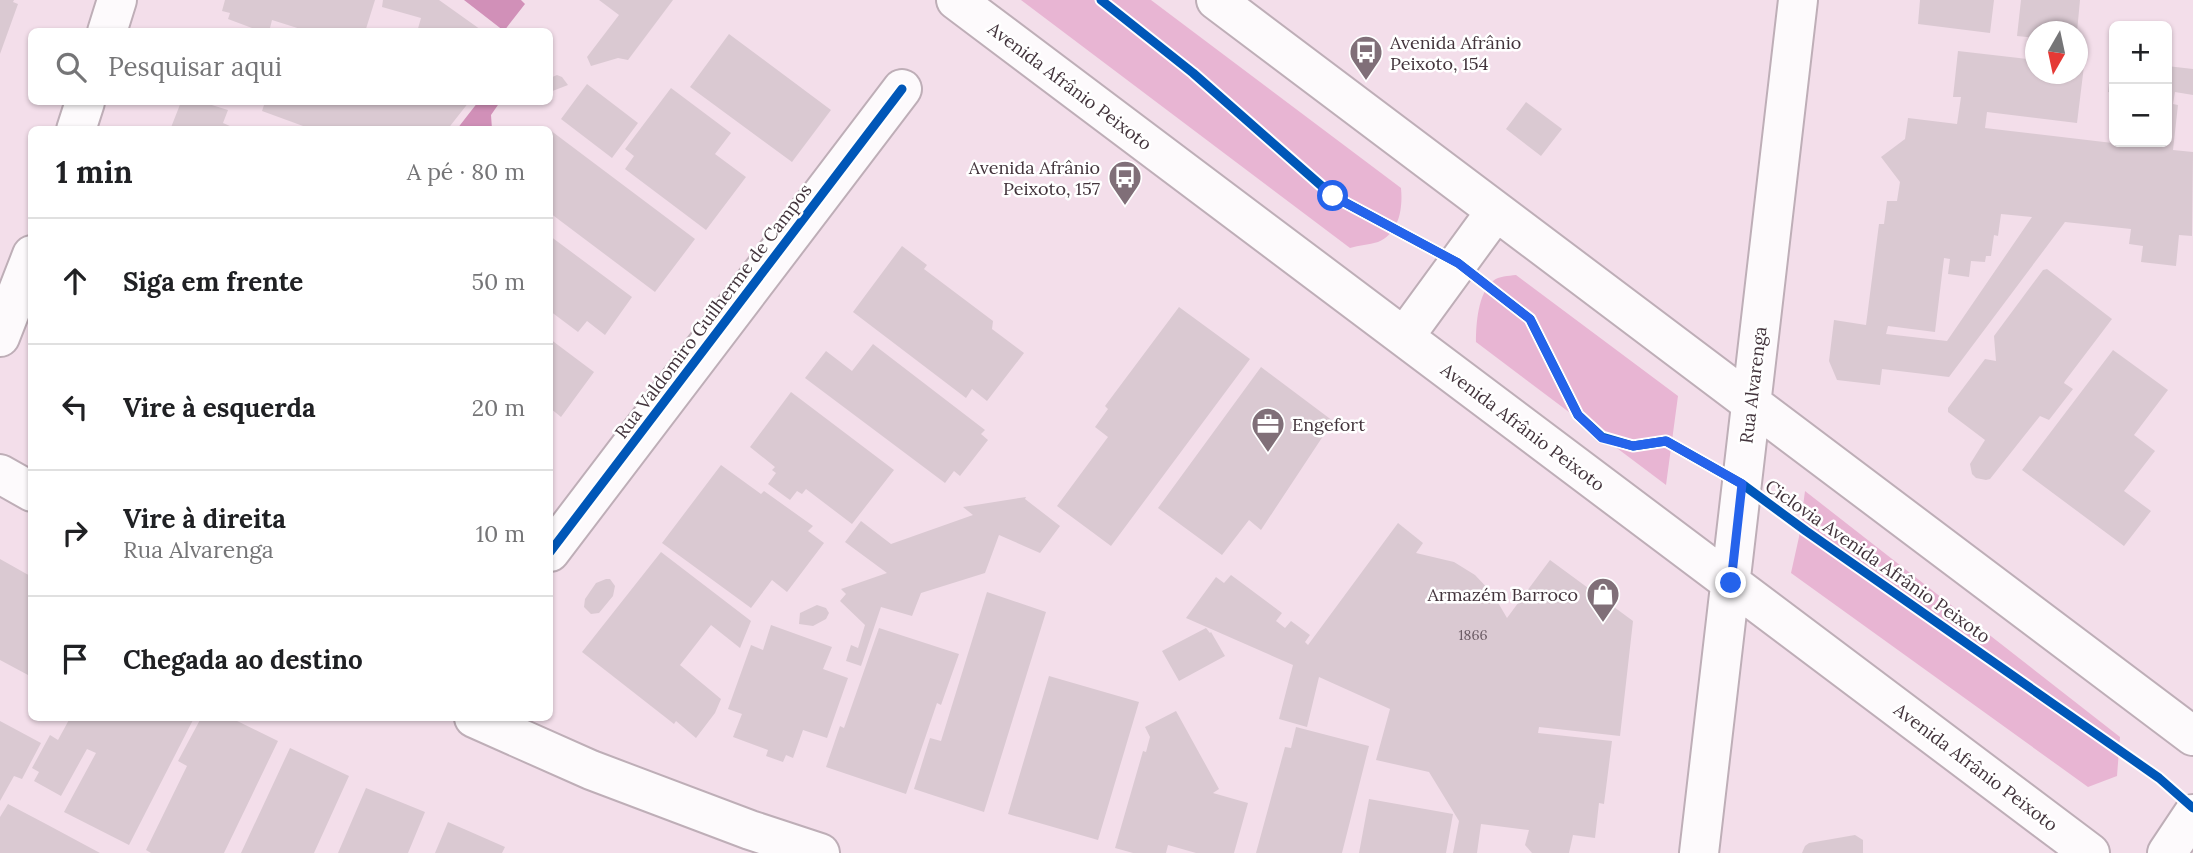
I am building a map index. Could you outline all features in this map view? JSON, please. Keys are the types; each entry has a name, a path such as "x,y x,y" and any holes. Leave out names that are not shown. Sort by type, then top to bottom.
{"main road":[{"path":"108,28 117,0"},
{"name":"Avenida Afrânio Peixoto","path":"956,0 2090,853"},
{"path":"1216,0 1751,402 2190,737"},
{"name":"Rua Alvarenga","path":"1699,853 1798,0"},
{"name":"Rua Valdomiro Guilherme de Campos","path":"553,548 902,89"},
{"path":"77,126 84,105"},
{"path":"1404,337 1496,211"},
{"path":"0,337 28,265"},
{"path":"0,474 28,490"},
{"path":"481,721 591,770 750,830 820,853"},
{"path":"2167,853 2193,814"}],"shaded area":[{"path":"464,0 521,0 525,4 506,28 500,28"},
{"path":"1021,0 1151,0 1401,188 1400,212 1391,233 1378,242 1350,248"},
{"path":"476,105 498,105 491,115 492,126 459,126"},
{"path":"1516,275 1678,396 1666,485 1476,342 1479,309 1488,286 1498,278"},
{"path":"1805,491 2120,737 2117,776 2088,787 1791,573"}],"building":[{"path":"0,0 14,0 13,2 18,4 0,54"},
{"path":"225,0 375,0 366,28 297,28 272,20 270,28 252,28 228,19 230,13 222,11"},
{"path":"383,0 439,0 478,28 418,28 421,18 382,7"},
{"path":"599,0 673,0 628,60 618,58 591,66 587,57 619,15"},
{"path":"1920,0 1994,0 1990,33 1918,24"},
{"path":"2021,0 2080,0 2078,21 2025,21 2025,37 2017,36"},
{"path":"729,34 831,110 792,162 690,87"},
{"path":"1958,51 2025,59 2025,84 2082,84 2077,123 1987,112 1985,128 2109,143 2109,147 2172,147 2172,67 2193,69 2193,95 2175,92 2173,104 2178,105 2173,150 2193,152 2192,236 2179,235 2176,266 2141,262 2143,246 2129,244 2131,229 2065,222 1949,377 1882,369 1880,385 1837,380 1829,361 1834,320 1866,325 1879,224 1884,224 1887,201 1897,201 1900,182 1881,157 1905,139 1908,118 1957,124 1961,97 1953,97","holes":["2001,214 2032,217 1947,341 1886,334 1888,326 1935,332 1944,258 1950,259 1948,274 1969,277 1971,261 1985,262 1986,256 1991,256 1994,235 1998,236"]},
{"path":"553,77 562,77 568,85 553,91"},
{"path":"587,84 638,123 612,158 561,119"},
{"path":"671,88 731,133 715,154 746,177 706,230 625,169 634,156 625,149"},
{"path":"1526,102 1562,129 1541,156 1506,129"},
{"path":"180,105 212,105 228,110 223,123 230,126 172,126"},
{"path":"264,105 467,105 450,126 303,126 262,111"},
{"path":"553,132 695,239 655,292 553,215"},
{"path":"553,238 632,297 605,335 587,321 578,332 553,313"},
{"path":"902,246 927,265 924,269 993,321 992,329 1024,353 987,401 972,389 966,398 853,312"},
{"path":"2047,269 2112,319 2065,381 2064,383 2073,389 2049,420 2040,416 1990,479 1976,478 1972,474 1970,464 1985,440 1948,412 1948,408 1985,359 1996,361 1994,336 2043,270"},
{"path":"1179,307 1250,359 1111,546 1057,506 1108,437 1095,427 1108,409 1105,406"},
{"path":"553,341 594,372 561,417 553,410"},
{"path":"873,344 985,430 981,434 988,440 960,476 954,471 945,483 805,378 826,351 852,371"},
{"path":"2113,350 2168,390 2134,435 2155,451 2124,491 2151,511 2124,546 2022,470"},
{"path":"1261,367 1333,421 1261,530 1249,520 1222,555 1158,508"},
{"path":"791,392 894,470 852,524 806,489 802,494 797,491 790,500 768,484 776,473 772,470 775,467 750,447"},
{"path":"721,465 813,526 808,531 824,543 787,592 772,580 751,608 662,543"},
{"path":"1026,497 1025,499 1060,526 1040,553 999,535 985,573 921,593 912,616 881,607 861,666 846,661 851,645 858,648 865,625 840,601 846,594 841,589 887,573 845,542 861,521 891,544 973,515 963,507"},
{"path":"1398,523 1423,543 1416,553 1454,562 1475,575 1493,594 1507,618 1550,560 1633,621 1620,736 1539,727 1538,733 1612,741 1604,804 1599,803 1595,838 1573,835 1569,853 1532,853 1525,845 1529,830 1481,824 1477,853 1453,853 1459,821 1429,772 1376,760 1390,709 1319,677 1307,727 1279,719 1293,665 1186,618 1216,577 1224,583 1231,575 1282,613 1276,621 1285,628 1291,621 1310,635 1305,642 1308,645"},
{"path":"661,552 751,621 740,648 711,625 680,665 721,699 715,713 696,738 582,652"},
{"path":"0,559 28,575 28,675 0,660"},
{"path":"610,579 615,586 613,596 599,613 591,614 584,607 585,599 596,583"},
{"path":"987,592 1046,612 984,812 914,789 930,738 941,741"},
{"path":"817,605 826,608 829,613 826,619 813,626 799,624 800,613"},
{"path":"771,625 832,647 823,669 848,678 827,738 803,730 793,758 786,755 783,762 766,756 768,750 733,737 742,714 728,709 751,645 763,650"},
{"path":"879,628 959,654 941,705 937,703 906,794 826,767 840,726 844,728"},
{"path":"1206,628 1225,656 1179,681 1162,651"},
{"path":"1049,676 1139,702 1098,840 1008,814"},
{"path":"1176,711 1219,789 1213,793 1248,803 1234,853 1196,853 1168,845 1166,853 1133,853 1115,848 1143,751 1146,752 1150,737 1145,727"},
{"path":"0,721 41,743 22,779 14,776 0,801"},
{"path":"68,721 192,721 129,845 64,812 96,753 87,749 61,796 34,781 39,772 32,768 50,735 58,740"},
{"path":"199,721 237,721 278,741 224,853 151,853 146,850 187,766 178,761"},
{"path":"1296,727 1369,746 1342,853 1256,853 1285,747 1291,748"},
{"path":"290,748 349,776 314,853 241,853"},
{"path":"366,788 425,812 408,853 338,853"},
{"path":"1369,799 1453,814 1446,853 1359,853"},
{"path":"8,804 100,853 0,853 0,817"},
{"path":"448,822 505,847 502,853 435,853"},
{"path":"1855,835 1863,840 1863,853 1802,853 1809,843"}],"cycle path":[{"name":"Ciclovia Avenida Afrânio Peixoto","path":"1101,0 1193,73 1333,196 1458,263 1530,319 1578,415 1602,437 1633,446 1666,441 1742,484 2159,778 2193,808"},
{"path":"553,548 902,89"}],"place":[{"name":"Avenida Afrânio Peixoto, 154","path":"1366,82"},
{"name":"Avenida Afrânio Peixoto, 157","path":"1125,207"},
{"name":"Engefort","path":"1268,454"},
{"name":"Armazém Barroco","path":"1603,624"}],"route":[{"path":"1333,196 1458,263 1530,319 1578,415 1602,438 1633,446 1666,441 1742,484 1731,583"}]}
